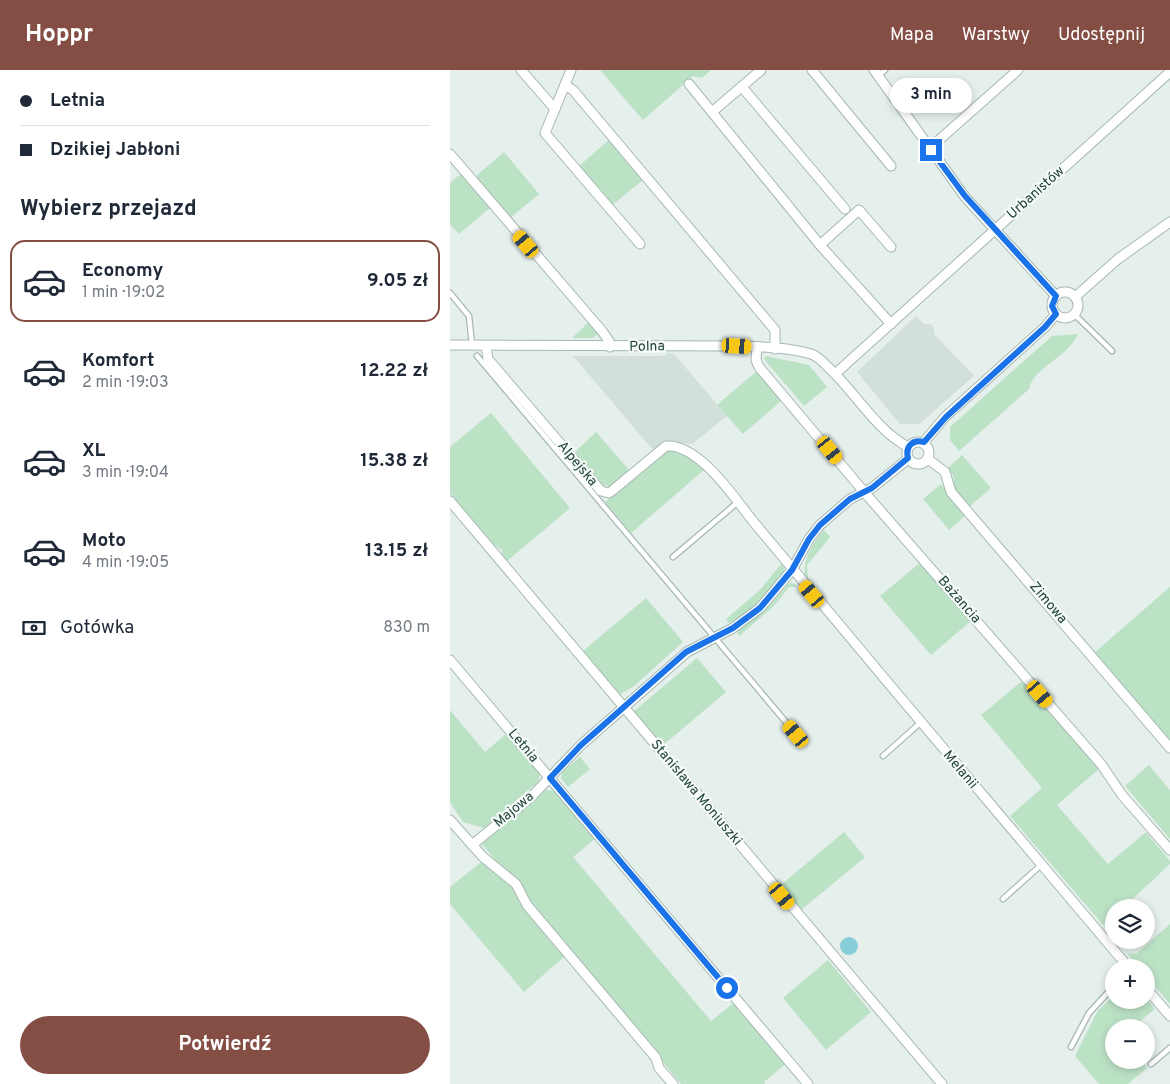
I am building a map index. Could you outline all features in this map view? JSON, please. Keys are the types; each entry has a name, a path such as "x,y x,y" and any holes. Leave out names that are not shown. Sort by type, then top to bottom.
{"street":[{"path":"521,70 555,110"},
{"path":"571,70 544,133 640,244"},
{"path":"712,112 761,70"},
{"path":"812,70 891,166"},
{"path":"930,148 1018,70"},
{"path":"879,72 965,196 1056,296"},
{"name":"Urbanistów","path":"835,374 1170,72"},
{"path":"689,84 820,245 891,324"},
{"path":"565,85 573,90 775,330 775,349"},
{"path":"742,87 845,209"},
{"path":"450,154 602,331 608,340 610,348"},
{"path":"820,245 859,210 891,247"},
{"path":"1075,297 1118,259 1170,222"},
{"path":"1064,292 1075,297 1078,305 1074,314 1065,318 1056,314 1052,306 1056,296 1064,292"},
{"path":"924,442 946,417 1045,327 1056,314"},
{"name":"Polna","path":"450,346 757,347 814,356 835,374"},
{"name":"Alpejska","path":"486,346 488,359 599,490 605,492 613,490 666,446 673,446 694,454 738,502 792,570"},
{"name":"Bażancia","path":"757,347 756,360 759,366 865,492 1101,764 1122,795 1170,850"},
{"path":"835,374 890,436 908,447"},
{"path":"908,447 916,441 924,442"},
{"path":"908,447 908,458 917,464 928,460 930,452 924,442"},
{"name":"Majowa","path":"472,845 533,795 581,745 686,652 733,628 760,608 792,570 809,539 820,525 850,499 865,492 908,458"},
{"name":"Zimowa","path":"928,460 945,472 952,492 1170,748"},
{"name":"Stanisława Moniuszki","path":"450,501 942,1084"},
{"name":"Melanii","path":"792,570 1121,959"},
{"name":"Letnia","path":"450,660 808,1084"},
{"path":"450,821 499,871 516,884 527,904 656,1058 659,1068 673,1084"},
{"path":"1155,998 1170,1016"}],"lane":[{"path":"450,293 469,316 472,346"},
{"path":"1074,314 1112,351"},
{"path":"477,356 796,734"},
{"path":"673,557 738,502"},
{"path":"882,756 920,723"},
{"path":"1003,898 1042,865"},
{"path":"1071,1047 1089,1013 1105,996"},
{"path":"1155,1061 1170,1048"}],"shaded area":[{"path":"916,316 924,324 931,324 934,328 934,334 974,376 919,424 900,424 857,372"},
{"path":"668,353 674,354 727,416 692,444 663,441 653,450 573,356 665,356"}],"green space":[{"path":"600,70 711,70 702,78 693,76 643,120"},
{"path":"609,140 643,180 611,206 579,166"},
{"path":"504,152 539,194 510,218 476,176"},
{"path":"462,173 491,207 459,234 450,224 450,183"},
{"path":"588,323 598,334 593,338 572,338"},
{"path":"1078,334 1066,350 1037,375 1029,389 959,451 950,440 950,427 1052,336"},
{"path":"766,356 809,365 827,387 804,406 764,359"},
{"path":"758,370 783,399 743,434 717,405"},
{"path":"491,413 570,508 507,561 502,554 502,550 492,543 450,493 450,447"},
{"path":"596,432 629,470 611,486 600,485 574,453"},
{"path":"666,449 691,456 704,470 631,533 605,502"},
{"path":"962,455 991,488 969,507 953,487 954,478 948,468"},
{"path":"941,484 966,515 949,530 923,499"},
{"path":"824,530 830,537 807,565 808,578 805,578 805,564 809,552"},
{"path":"921,562 971,621 931,655 880,596"},
{"path":"782,563 785,571 768,594 746,614 729,623 726,619 760,590"},
{"path":"789,583 795,584 797,587 789,587 774,606 739,636 737,630 770,605"},
{"path":"1170,587 1170,743 1094,653"},
{"path":"646,598 683,642 633,687 619,695 583,651"},
{"path":"697,658 726,692 662,746 633,712"},
{"path":"1022,681 1099,769 1057,805 1108,864 1146,832 1170,861 1170,864 1133,899 1105,899 1105,923 1103,925 1010,816 1042,788 981,715"},
{"path":"450,710 485,752 507,733 540,771 539,781 484,828 463,822 450,802"},
{"path":"580,757 590,769 568,787 561,778 562,772"},
{"path":"1149,765 1170,790 1170,839 1125,786"},
{"path":"546,790 556,791 596,838 573,857 711,1021 735,1002 787,1063 764,1082 765,1084 681,1084 525,895 516,878 503,870 482,844"},
{"path":"844,832 865,857 801,910 781,885"},
{"path":"485,859 499,876 512,883 566,955 524,992 450,904 450,887"},
{"path":"1170,924 1170,1004 1155,986 1155,959 1132,959 1127,953 1136,954 1142,949 1155,949 1155,937"},
{"path":"828,960 871,1012 826,1050 783,998"},
{"path":"1105,1004 1105,1009 1155,1009 1143,1019 1105,1019 1105,1069 1146,1069 1128,1084 1099,1084 1075,1056 1098,1010"}],"water":[{"path":"845,937 853,937 858,942 856,953 845,955 840,950 840,942"}],"route":[{"path":"727,988 550,778 581,745 614,718 686,652 733,628 760,608 772,596 800,559 809,539 820,525 850,499 872,488 908,458 907,452 910,445 916,441 924,442 937,425 1045,327 1056,314 1052,306 1056,296 965,196 931,150"}]}
